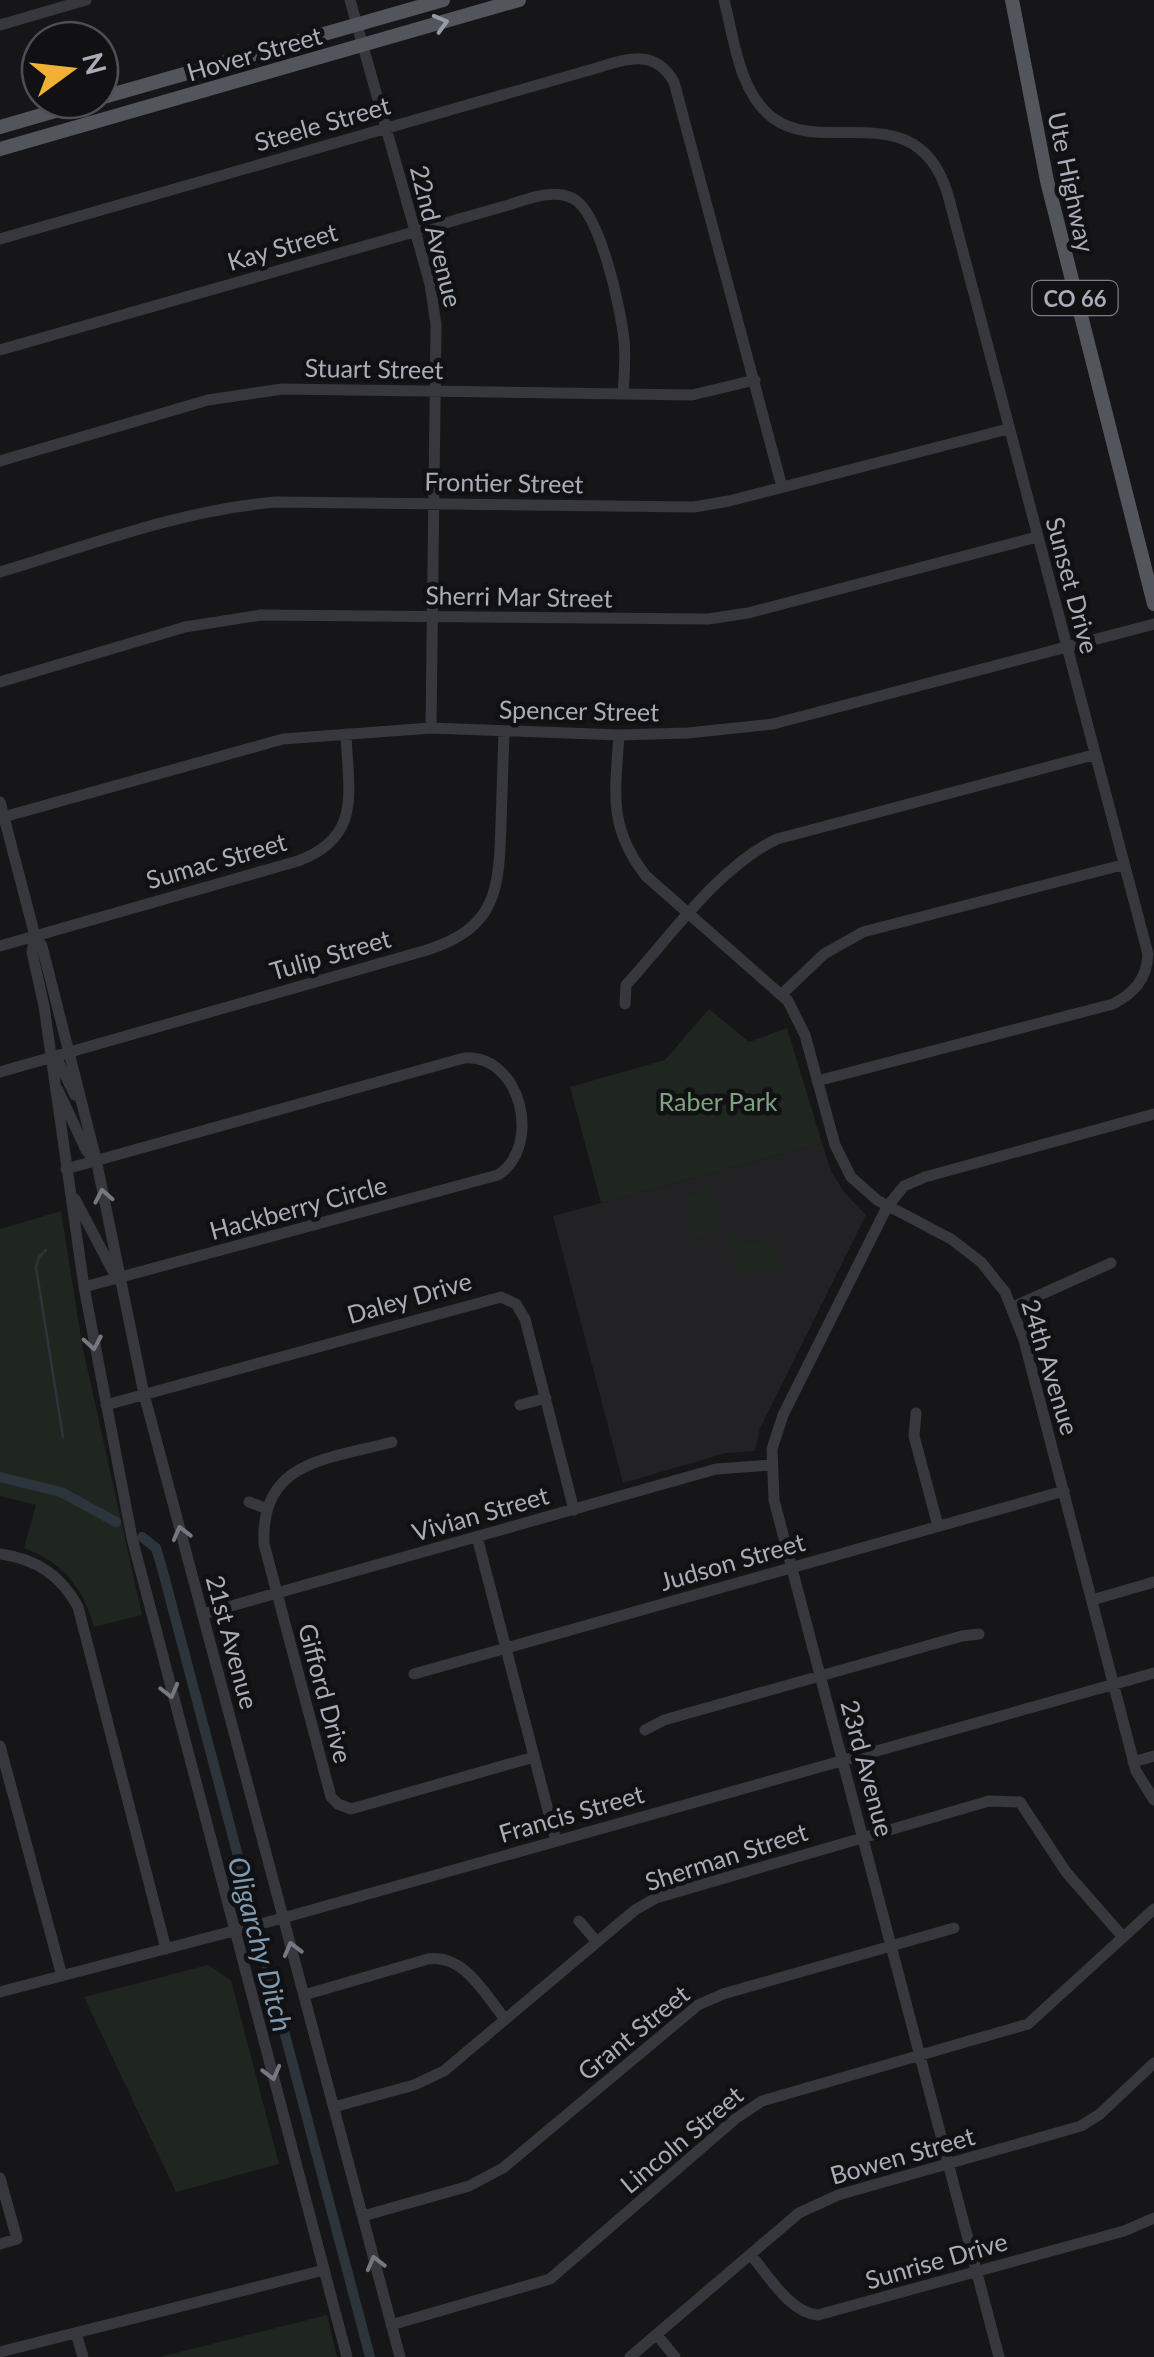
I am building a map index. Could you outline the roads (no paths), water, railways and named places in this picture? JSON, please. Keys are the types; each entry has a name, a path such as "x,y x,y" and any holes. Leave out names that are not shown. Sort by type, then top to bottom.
{"main road":[{"name":"Hover Street","path":"120,92 442,0"},
{"name":"Hover Street","path":"0,148 519,0"},
{"name":"Ute Highway","path":"1012,0 1051,198 1154,604"}],"street":[{"path":"0,25 86,0"},
{"name":"22nd Avenue","path":"350,0 430,284 436,325 431,728"},
{"name":"Sunset Drive","path":"724,0 746,83 772,118 800,130 891,136 914,146 939,172 1148,954 1143,979 1113,1004 817,1081"},
{"name":"Steele Street","path":"0,238 638,58 662,61 674,82 755,380"},
{"name":"Kay Street","path":"0,350 548,194 582,200 594,222 625,344 623,394"},
{"path":"755,380 782,487"},
{"name":"Stuart Street","path":"0,462 208,400 245,393 282,389 692,395 755,380"},
{"name":"Frontier Street","path":"0,572 244,504 694,507 1008,429"},
{"name":"Sherri Mar Street","path":"0,682 217,620 261,615 668,620 721,617 1037,537"},
{"name":"Spencer Street","path":"2,818 283,740 431,728 619,736 774,724 1154,624"},
{"name":"Tulip Street","path":"0,1072 427,950 464,934 485,912 499,880 504,732"},
{"name":"Sumac Street","path":"0,946 298,861 327,846 345,825 349,810 346,734"},
{"name":"24th Avenue","path":"619,736 615,813 630,856 646,876 782,994 798,1016 842,1162 862,1189 966,1249 994,1277 1013,1308 1133,1762 1154,1800"},
{"path":"625,1004 626,986 731,867 752,850 776,839 1093,755"},
{"name":"21st Avenue","path":"0,802 35,936 42,946 96,1159 144,1394 400,2357"},
{"path":"782,994 824,954 862,932 1122,865"},
{"name":"21st Avenue","path":"35,936 32,952 52,1056 52,1078 84,1287 145,1597 240,1930 348,2357"},
{"path":"44,1006 53,1029 69,1051"},
{"path":"52,1056 83,1107"},
{"path":"119,1280 82,1215 67,1175 96,1159 464,1058 496,1057 511,1084 523,1130 517,1156 529,1164"},
{"path":"52,1078 86,1150 96,1159"},
{"path":"888,1207 896,1194 914,1181 1154,1114"},
{"name":"Hackberry Circle","path":"84,1287 498,1175 517,1156"},
{"name":"23rd Avenue","path":"888,1207 783,1415 771,1465 774,1500 999,2357"},
{"path":"1013,1308 1112,1262"},
{"name":"Daley Drive","path":"106,1405 513,1294 526,1319 574,1510"},
{"path":"520,1405 546,1398"},
{"path":"916,1413 914,1436 938,1526"},
{"path":"249,1502 266,1508 272,1492 284,1479 309,1465 392,1442"},
{"name":"Vivian Street","path":"203,1614 716,1469 771,1465"},
{"name":"Judson Street","path":"414,1674 1064,1491"},
{"name":"Gifford Drive","path":"266,1508 264,1544 335,1810 352,1809 534,1757"},
{"path":"477,1536 556,1841"},
{"path":"0,1554 43,1567 63,1584 78,1608 166,1949"},
{"path":"1092,1600 1154,1582"},
{"path":"645,1730 664,1720 979,1634"},
{"name":"Francis Street","path":"0,1992 284,1918 1154,1673"},
{"path":"0,1746 62,1976"},
{"path":"1133,1762 1154,1756"},
{"name":"Sherman Street","path":"334,2107 436,2076 635,1910 656,1898 989,1801 1020,1802 1066,1872 1123,1937"},
{"name":"Lincoln Street","path":"392,2325 550,2279 762,2101 1028,2024 1154,1909"},
{"path":"579,1921 597,1942"},
{"name":"Grant Street","path":"362,2216 469,2186 503,2168 698,2005 722,1994 954,1928"},
{"path":"304,1995 428,1959 445,1958 461,1966 505,2019"},
{"name":"Bowen Street","path":"630,2357 799,2213 826,2200 1081,2126 1100,2114 1154,2063"},
{"path":"0,2178 16,2240 0,2244"},
{"name":"Sunrise Drive","path":"751,2254 794,2304 818,2316 1124,2230 1154,2218"},
{"path":"0,2352 324,2270"},
{"path":"76,2333 83,2357"},
{"path":"656,2335 676,2357"}],"waterway":[{"name":"Oligarchy Ditch","path":"46,1250 36,1267 63,1437"},
{"name":"Oligarchy Ditch","path":"0,1477 61,1492 116,1522"},
{"name":"Oligarchy Ditch","path":"142,1537 156,1548 162,1568 370,2357"}],"park label":[{"name":"Raber Park","path":"718,1101"}]}
